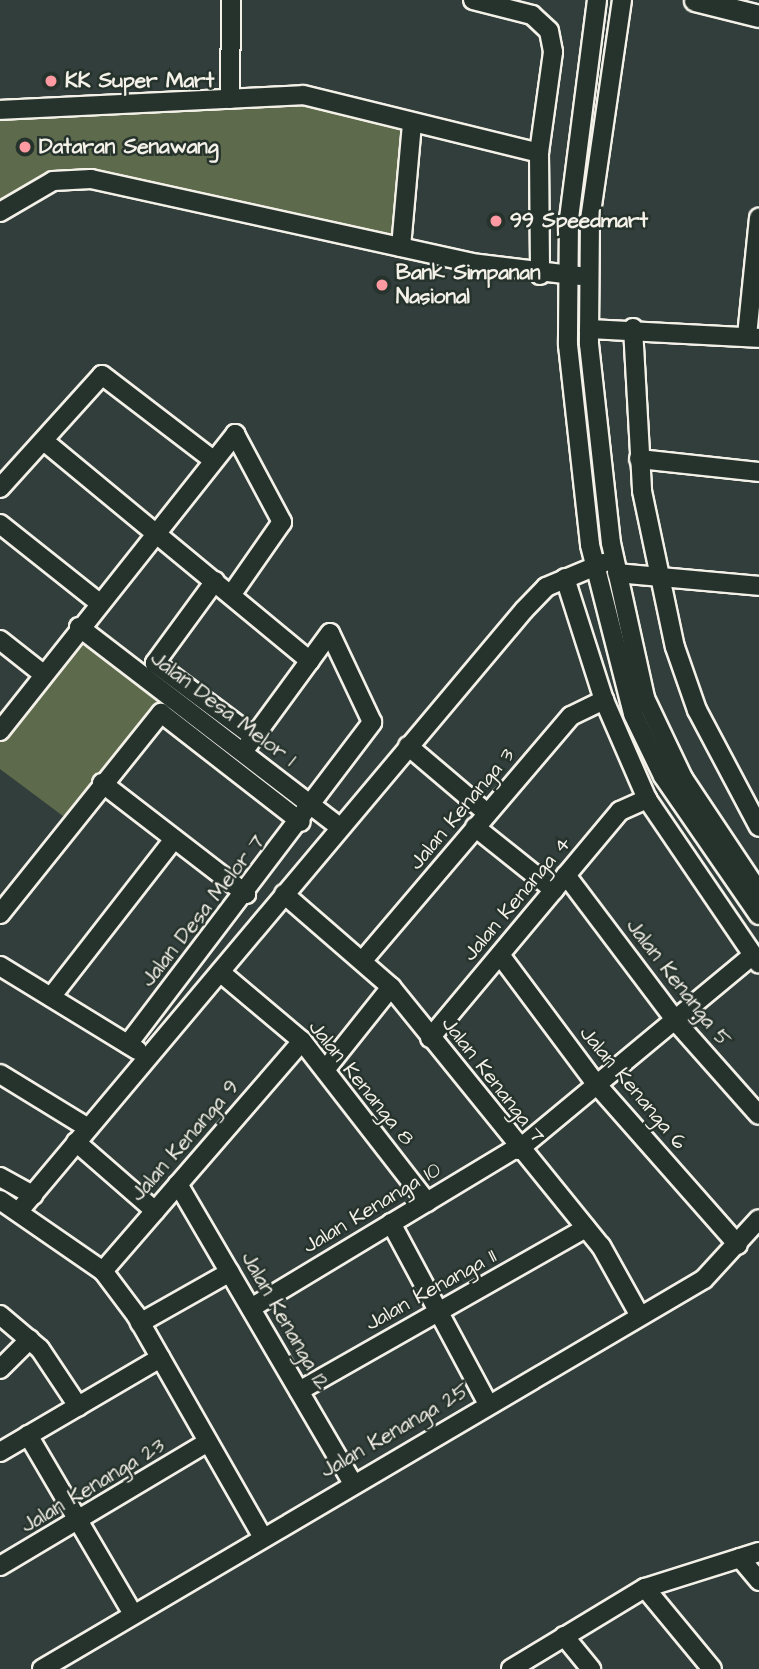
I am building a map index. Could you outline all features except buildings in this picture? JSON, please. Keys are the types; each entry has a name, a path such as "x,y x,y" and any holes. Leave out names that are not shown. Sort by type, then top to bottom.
{"main road":[{"path":"695,0 759,16"}],"street":[{"path":"230,99 231,0"},
{"path":"472,0 532,15 549,31 553,52 539,153 540,275"},
{"path":"597,0 569,218 568,345 594,565 633,714 663,776 759,915"},
{"path":"622,0 594,179 589,276 589,329 616,567 645,698 664,741 759,892"},
{"path":"0,110 65,115 230,99 303,95 412,124 539,153"},
{"path":"401,247 412,124"},
{"path":"0,212 54,181 91,179 540,275 589,276"},
{"path":"589,329 633,328 753,337 759,218"},
{"path":"633,328 639,459 659,575 696,710 759,827"},
{"path":"0,488 102,374 212,459"},
{"path":"0,731 98,602 157,534 230,436 239,436 282,522 231,595"},
{"path":"44,441 231,595 310,661 248,745 155,663 215,582"},
{"path":"639,459 759,472"},
{"path":"0,524 98,602"},
{"path":"19,1211 524,610 565,578 594,565 759,586"},
{"path":"565,578 604,700 647,799 756,960"},
{"name":"Jalan Desa Melor 1","path":"79,627 248,745 313,806 340,827"},
{"name":"Jalan Desa Melor 7","path":"128,1044 301,822 372,722 330,633 310,661"},
{"path":"0,640 43,674"},
{"name":"Jalan Kenanga 3","path":"364,959 571,716 604,700"},
{"path":"0,914 102,783 161,713 301,822"},
{"path":"408,746 554,890"},
{"path":"102,783 246,894"},
{"name":"Jalan Kenanga 4","path":"430,1038 620,811 647,799"},
{"path":"51,997 174,839"},
{"name":"Jalan Kenanga 5","path":"566,875 674,1019 759,1115"},
{"name":"Jalan Kenanga 7","path":"284,894 364,959 391,987 517,1149 586,1228 640,1316"},
{"name":"Jalan Kenanga 6","path":"500,955 597,1085 738,1245"},
{"name":"Jalan Kenanga 10","path":"251,1308 517,1149 674,1019 756,960"},
{"path":"0,966 148,1057"},
{"name":"Jalan Kenanga 8","path":"220,972 302,1041 427,1202"},
{"path":"324,1070 391,987"},
{"name":"Jalan Kenanga 9","path":"103,1271 302,1041"},
{"path":"0,1074 88,1128"},
{"path":"76,1142 155,1211"},
{"path":"0,1177 33,1195"},
{"name":"Jalan Kenanga 12","path":"178,1184 352,1482"},
{"path":"0,1200 103,1271 140,1323 262,1536"},
{"name":"Jalan Kenanga 25","path":"42,1669 352,1482 705,1279 759,1219"},
{"path":"391,1223 488,1404"},
{"name":"Jalan Kenanga 11","path":"299,1391 586,1228"},
{"path":"140,1323 230,1272"},
{"path":"0,1315 30,1339 78,1406"},
{"path":"0,1369 30,1339"},
{"path":"0,1451 160,1358"},
{"path":"28,1435 133,1614"},
{"name":"Jalan Kenanga 23","path":"0,1566 78,1523 208,1442"},
{"path":"511,1669 645,1588 759,1552"},
{"path":"740,1558 759,1581"},
{"path":"645,1588 712,1669"},
{"path":"564,1636 591,1669"}],"green space":[{"path":"303,104 404,130 394,237 102,172 57,173 0,200 0,119"},
{"path":"80,631 172,700 71,822 0,769 0,740"}],"place":[{"name":"KK Super Mart","path":"51,81"},
{"name":"Dataran Senawang","path":"25,147"},
{"name":"99 Speedmart","path":"496,221"},
{"name":"Bank Simpanan Nasional","path":"382,285"}]}
